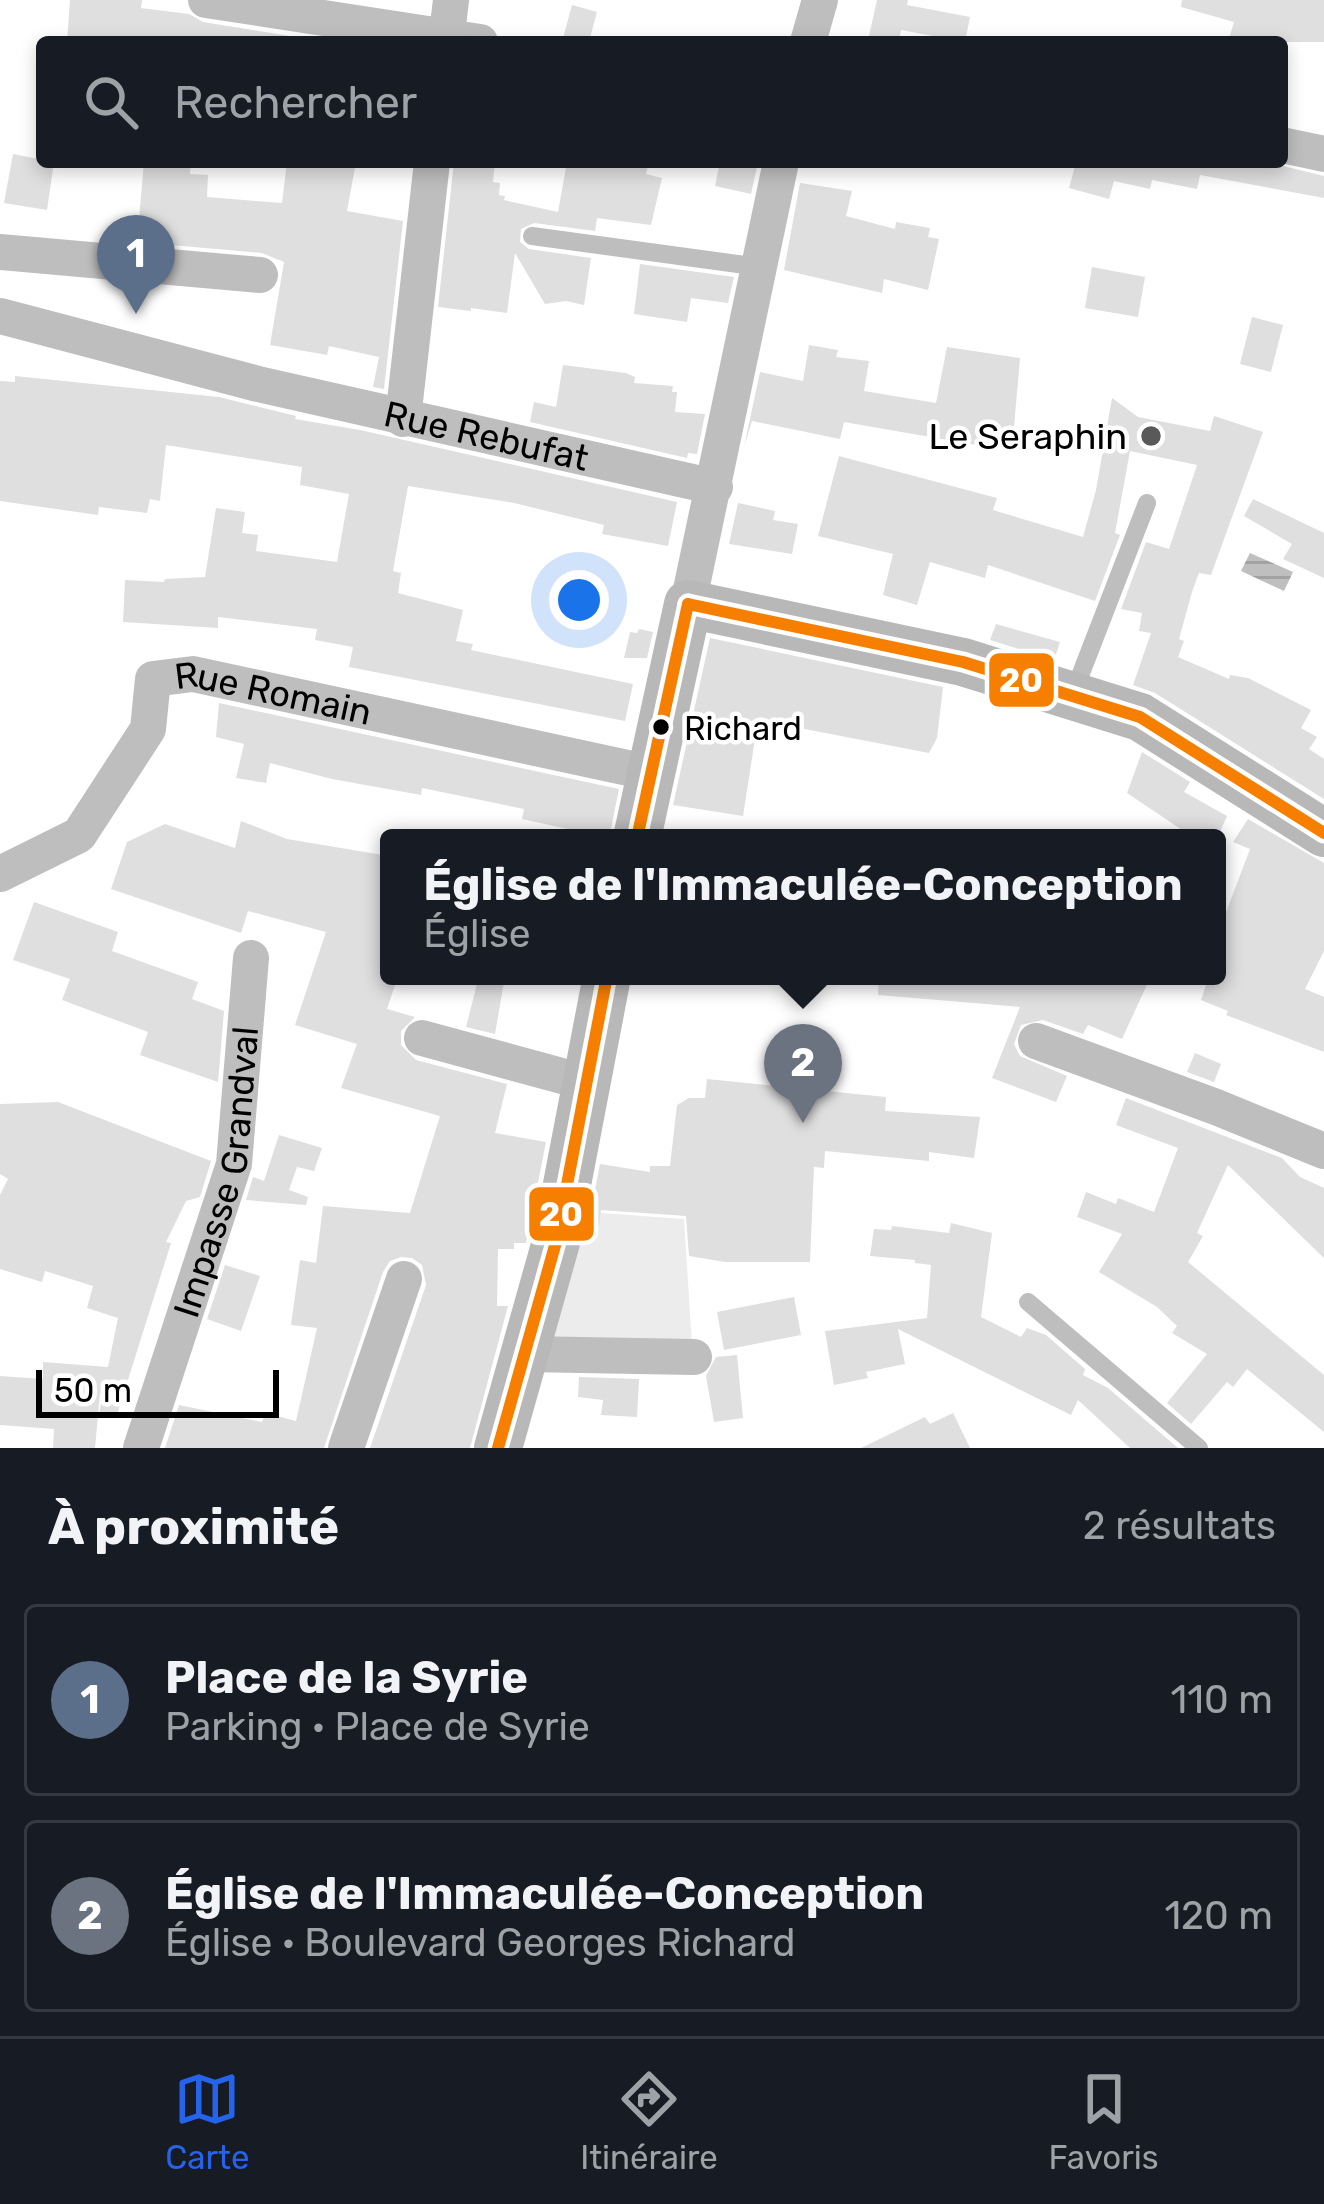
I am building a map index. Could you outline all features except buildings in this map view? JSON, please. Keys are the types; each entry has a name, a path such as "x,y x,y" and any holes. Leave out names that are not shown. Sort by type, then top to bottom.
{"main road":[{"path":"639,829 688,604 946,658 1160,726 1324,833"},
{"path":"498,1448 556,1242 606,985"}],"street":[{"path":"206,0 433,36"},
{"path":"452,0 457,36"},
{"path":"810,36 820,0"},
{"path":"1288,146 1324,154"},
{"path":"403,419 432,168"},
{"path":"688,604 780,168"},
{"path":"0,251 260,275"},
{"name":"Rue Rebufat","path":"0,316 403,419 715,488"},
{"name":"Rue Romain","path":"0,874 79,835 148,729 153,679 193,674 651,773"},
{"name":"Impasse Grandval","path":"141,1448 234,1163 251,958"},
{"path":"422,1038 584,1082"},
{"path":"1036,1042 1324,1151"},
{"path":"346,1448 404,1279"},
{"path":"525,1354 694,1357"}],"lane":[{"path":"532,236 760,267"},
{"path":"1073,695 1147,502"},
{"path":"1028,1302 1199,1448"}],"shaded area":[{"path":"1250,553 1293,572 1284,591 1241,571"},
{"path":"574,1211 684,1219 692,1345 535,1342"}],"transit line":[{"name":"20","path":"688,604 963,662 1140,717 1324,833"},
{"name":"20","path":"639,829 688,604"},
{"name":"20","path":"498,1448 556,1242 605,985"}],"place":[{"name":"Place de la Syrie","path":"136,314"},
{"name":"Le Seraphin","path":"1151,436"},
{"name":"Richard","path":"661,727"},
{"name":"Église de l'Immaculée-Conception","path":"803,1123"}]}
